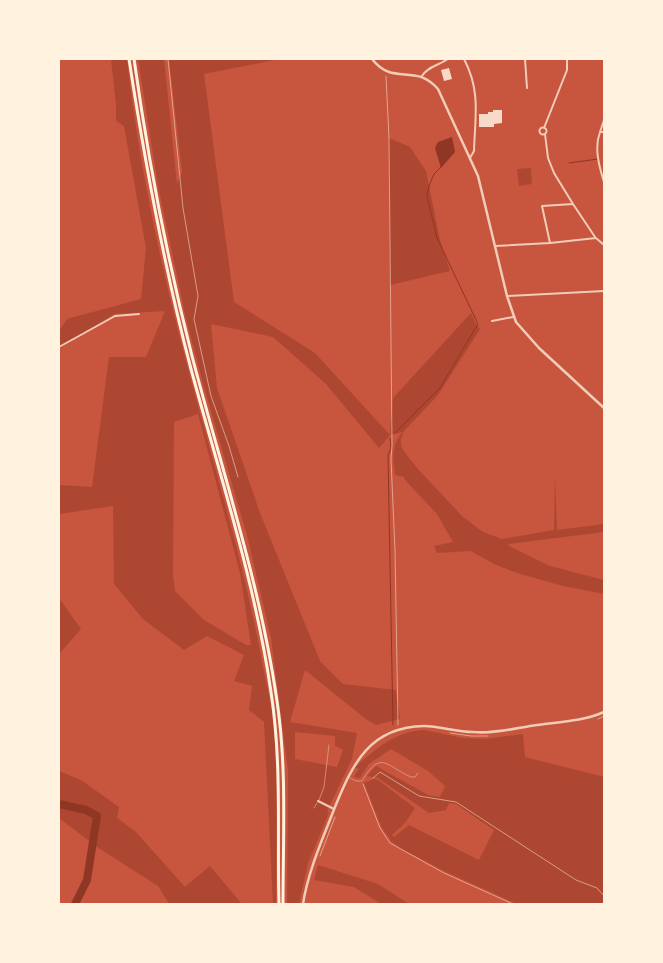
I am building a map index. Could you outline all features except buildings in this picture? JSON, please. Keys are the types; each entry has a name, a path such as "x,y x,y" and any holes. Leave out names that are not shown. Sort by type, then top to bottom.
{"highway":[{"path":"129,59 149,180 181,320 261,610 278,704 284,904"},
{"path":"134,59 154,182 175,293"},
{"path":"279,904 282,798"}],"street":[{"path":"372,59 386,72 398,75 422,76 432,82 438,89 478,176 513,317 539,348 604,408"},
{"path":"422,76 426,70 448,59"},
{"path":"464,59 473,77 476,93 474,151 470,158"},
{"path":"525,59 527,88"},
{"path":"545,134 542,135 540,130 544,128 567,70 567,59"},
{"path":"604,120 596,142 604,182"},
{"path":"544,128 546,131 548,158 554,173 596,238 604,245"},
{"path":"550,242 542,206 573,204"},
{"path":"495,246 596,238"},
{"path":"507,296 604,291"},
{"path":"59,347 115,316 139,314"},
{"path":"492,321 513,317"},
{"path":"303,904 312,868 348,776 359,757 372,744 387,734 398,730 425,726 480,733 580,719 604,712"},
{"path":"318,801 334,809"}],"lane":[{"path":"314,808 324,787 329,745"},
{"path":"348,776 359,782 362,781 371,766 376,763 391,766 411,777 418,773"}],"path":[{"path":"168,59 183,208 198,296 194,319 211,396 238,477"},
{"path":"386,72 389,138 391,459 395,551 398,730"},
{"path":"373,778 380,772 419,796 456,802 576,880 597,888 604,896"},
{"path":"359,782 364,786 383,833 395,846 444,873 513,904"}],"shaded area":[{"path":"111,59 127,59 139,146 155,232 186,360 241,567 257,633 271,705 277,788 276,904 273,904 264,722 249,710 252,686 234,681 244,655 207,636 184,650 143,619 114,584 113,506 59,514 59,485 92,487 109,357 146,357 165,311 114,314 59,349 59,331 67,319 141,299 146,248 124,126 116,121","holes":["198,414 240,573 251,645 246,645 204,620 175,591 173,575 174,422"]},
{"path":"138,59 164,59 177,184 182,172 169,59 280,59 204,74 234,302 315,353 390,435 379,448 326,384 273,337 211,324 217,388 260,513 320,661 343,684 396,690 400,719 376,725 367,720 305,670 290,722 357,733 352,759 327,811 329,813 308,863 299,904 287,904 288,771 271,638 248,539 186,319 158,186","holes":["295,732 335,736 335,746 343,750 337,767 295,759"]},
{"path":"452,137 455,152 441,168 435,148 438,142"},
{"path":"389,138 410,147 426,171 440,240 450,271 390,285"},
{"path":"531,168 532,184 519,186 517,169"},
{"path":"471,313 480,329 438,395 404,431 401,439 403,450 417,468 463,517 483,532 502,539 554,530 555,475 557,530 604,524 604,532 508,544 550,566 604,580 604,594 563,586 517,573 494,564 471,551 437,553 434,546 453,542 437,514 404,477 395,475 393,457 395,446 396,441 403,432 390,435 393,398"},
{"path":"59,598 81,629 59,654"},
{"path":"424,730 463,738 484,739 523,734 525,757 604,777 604,904 517,904 444,871 402,849 391,841 381,826 364,783 374,779 415,808 405,823 392,835 394,837 409,825 479,860 494,830 456,804 449,803 446,810 429,813 378,778 367,776 376,766 428,795 440,797 445,786 428,771 391,749 369,764 360,778 354,777 358,770 360,770 355,767 386,742 403,734"},
{"path":"59,771 81,780 119,807 117,818 136,832 185,887 210,866 242,904 169,904 158,886 97,847 59,818"},
{"path":"318,865 378,884 409,904 381,904 354,887 314,880"}],"waterway":[{"path":"569,163 598,159"},
{"path":"395,433 440,388 478,324 437,238 427,196 434,174 441,167"},
{"path":"390,438 391,448 388,455 393,725"},
{"path":"59,804 86,810 97,816 87,880 75,904"}]}
